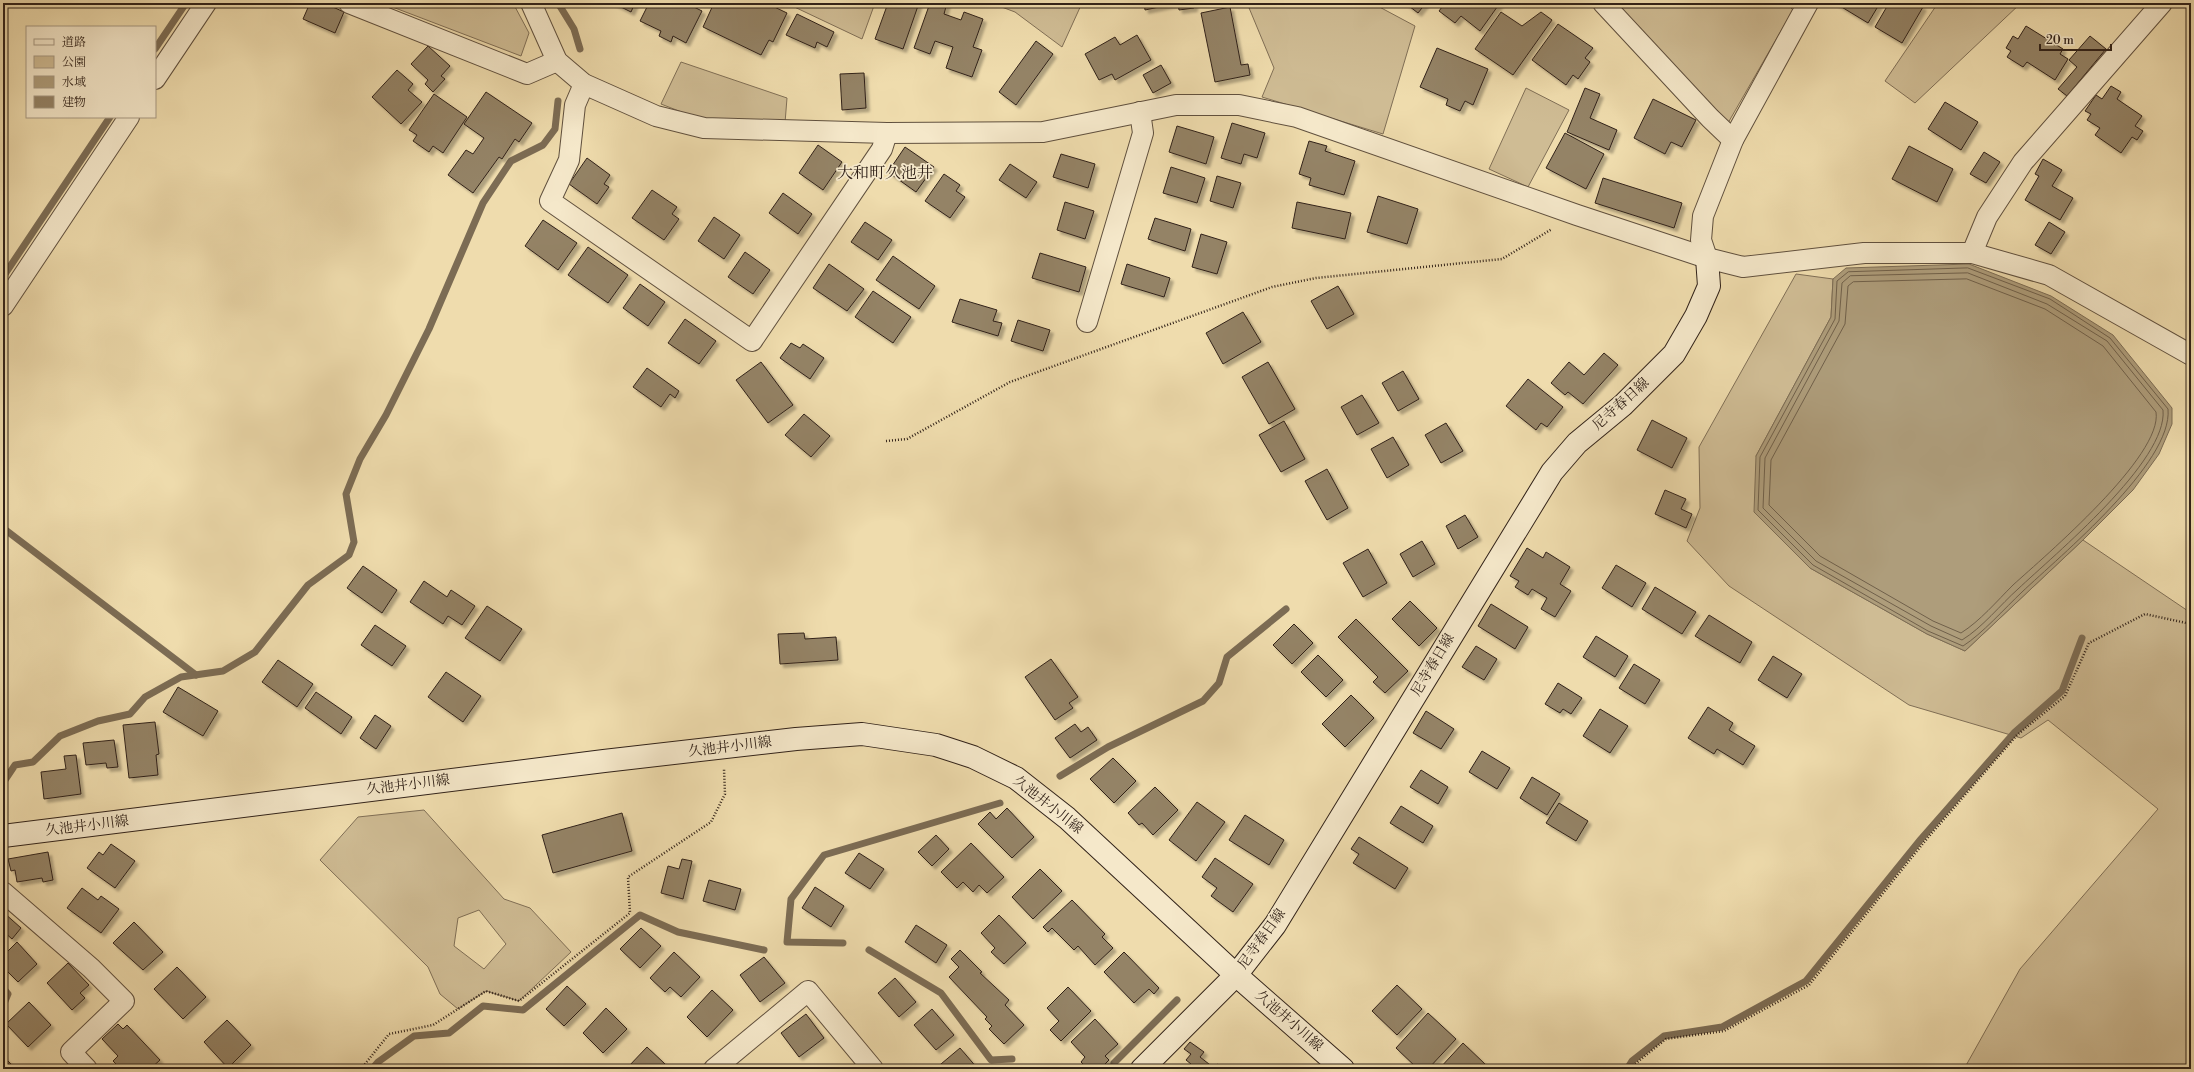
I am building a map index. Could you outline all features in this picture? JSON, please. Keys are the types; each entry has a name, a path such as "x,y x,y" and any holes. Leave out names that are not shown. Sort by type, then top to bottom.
{"street":[{"path":"156,78 206,3"},
{"path":"350,3 527,74 557,61"},
{"path":"531,3 557,61 584,84 656,116 704,128 887,134 1043,132 1176,105 1239,105 1297,117 1577,215 1707,258 1743,267 1864,253 1972,253 2049,275 2191,355"},
{"path":"1603,3 1710,118 1733,140"},
{"path":"1707,258 1701,240 1704,216 1733,140 1808,3"},
{"path":"1972,253 1987,217 2023,162 2162,3"},
{"path":"584,84 575,105 569,160 550,201 752,341 882,149 887,134"},
{"path":"1087,322 1143,133 1140,112"},
{"path":"3,306 129,118"},
{"name":"尼寺春日線","path":"1142,1069 1236,975 1276,924 1552,472 1577,443 1623,405 1674,354 1696,316 1709,286 1707,258"},
{"name":"久池井小川線","path":"3,836 604,760 716,749 796,739 862,734 936,745 973,757 1016,778 1067,818 1236,975 1343,1069"},
{"path":"3,892 91,968 124,1001 71,1052 88,1069"},
{"path":"714,1069 808,991 872,1069"}],"path":[{"path":"886,442 907,439 1010,382 1272,288 1316,278 1502,259 1577,215"},
{"path":"1632,1069 1635,1064 1666,1039 1724,1031 1808,985 1925,841 2017,735 2065,696 2089,643 2145,614 2191,624"},
{"path":"361,1069 389,1034 433,1025 486,991 519,1001 630,914 628,877 711,822 725,794 724,767 716,749"}],"green space":[{"path":"382,3 513,3 529,33 521,56"},
{"path":"786,3 875,3 862,39"},
{"path":"991,3 1082,3 1062,47 1015,12"},
{"path":"1247,3 1372,3 1415,26 1383,134 1262,97 1274,68"},
{"path":"1615,3 1786,3 1793,10 1728,123"},
{"path":"1938,3 2021,3 1915,103 1885,81"},
{"path":"681,62 787,98 785,123 702,120 661,104"},
{"path":"1526,88 1569,110 1528,187 1489,169"},
{"path":"1796,274 1833,279 1831,317 1756,456 1810,568 1927,634 1965,651 2083,540 2191,613 2191,1069 1964,1069 2020,969 2158,809 2048,720 2021,738 1909,705 1729,586 1687,541 1700,508 1699,447"},
{"path":"424,810 504,899 530,908 571,952 519,1001 486,991 458,1009 440,994 428,967 320,860 358,817","holes":["479,910 506,944 484,969 454,946 458,918"]}],"water":[{"path":"1969,264 2051,296 2113,335 2172,408 2172,424 2159,454 2133,490 2083,540 1965,651 1927,634 1810,568 1754,512 1756,456 1831,317 1833,279 1846,268"}],"building":[{"path":"310,3 324,3 344,12 335,33 303,19"},
{"path":"613,3 635,3 631,12"},
{"path":"649,3 686,3 702,11 686,43 673,36 671,42 659,36 661,31 640,21"},
{"path":"714,3 766,3 787,13 773,42 769,40 761,55 703,27"},
{"path":"888,3 919,3 903,49 875,39"},
{"path":"930,3 947,3 944,14 961,20 964,12 983,19 973,47 982,50 972,77 946,68 953,47 935,41 930,54 914,48"},
{"path":"1144,3 1178,3 1145,10"},
{"path":"1178,3 1194,3 1194,8 1179,10"},
{"path":"1405,3 1426,3 1418,13"},
{"path":"1445,3 1500,3 1480,31 1461,16 1455,23 1439,11"},
{"path":"1835,3 1880,3 1868,23"},
{"path":"1889,3 1916,3 1923,7 1902,43 1875,27"},
{"path":"1230,7 1241,65 1248,64 1250,75 1215,82 1201,13"},
{"path":"1501,12 1522,26 1541,12 1552,20 1513,75 1475,49"},
{"path":"797,14 834,32 827,47 817,42 815,48 786,35"},
{"path":"1558,24 1593,48 1585,58 1590,62 1578,79 1573,75 1566,85 1532,60"},
{"path":"2026,26 2063,49 2060,54 2068,59 2055,80 2027,62 2023,67 2007,57 2011,51 2006,48 2013,36 2018,39"},
{"path":"1137,35 1151,60 1115,80 1112,74 1099,80 1085,54 1115,37 1120,45"},
{"path":"2090,36 2106,49 2067,96 2058,89 2077,67 2069,60"},
{"path":"1036,41 1053,54 1016,105 999,92"},
{"path":"428,46 450,66 441,76 445,79 433,92 425,84 428,80 411,64"},
{"path":"1437,48 1488,69 1473,105 1465,101 1460,111 1446,105 1448,99 1420,87"},
{"path":"1161,65 1171,83 1153,93 1143,75"},
{"path":"397,70 413,84 408,90 422,102 401,124 372,97"},
{"path":"864,73 866,108 842,110 840,74"},
{"path":"2111,86 2121,92 2117,99 2142,116 2135,126 2143,131 2137,140 2132,137 2121,153 2095,135 2100,128 2087,120 2091,114 2085,111 2096,95 2102,99"},
{"path":"1585,88 1600,94 1590,118 1617,130 1609,150 1567,132"},
{"path":"486,92 532,123 519,142 515,139 502,159 499,157 473,193 448,175 466,150 473,154 484,138 464,124"},
{"path":"434,94 467,117 443,153 433,146 429,152 413,141 417,135 409,130"},
{"path":"1653,99 1696,120 1682,147 1671,142 1665,154 1634,138"},
{"path":"1945,102 1978,122 1961,150 1928,129"},
{"path":"1232,123 1265,133 1257,158 1244,154 1241,164 1221,158"},
{"path":"1177,126 1214,137 1206,164 1169,152"},
{"path":"1565,133 1604,154 1586,189 1546,168"},
{"path":"1309,141 1327,146 1325,151 1355,161 1344,195 1309,185 1311,178 1299,174"},
{"path":"818,145 842,162 823,190 799,173"},
{"path":"1909,146 1953,169 1937,202 1892,179"},
{"path":"905,147 934,167 916,192 888,172"},
{"path":"1984,152 2000,162 1986,183 1970,174"},
{"path":"1061,154 1095,164 1088,188 1053,177"},
{"path":"587,158 610,175 604,184 609,187 597,204 569,184"},
{"path":"2043,159 2062,170 2052,186 2073,198 2060,220 2025,200 2039,176 2035,174"},
{"path":"1010,164 1037,182 1026,198 999,180"},
{"path":"1171,167 1205,178 1197,203 1163,193"},
{"path":"944,174 960,185 956,191 965,197 950,218 925,201"},
{"path":"1217,176 1241,183 1233,208 1210,201"},
{"path":"1603,178 1682,203 1674,228 1595,203"},
{"path":"652,190 677,207 672,214 679,219 664,240 632,218"},
{"path":"783,193 812,214 798,234 769,213"},
{"path":"1378,196 1418,209 1407,244 1367,232"},
{"path":"1065,202 1094,211 1085,239 1057,230"},
{"path":"1297,202 1351,213 1345,239 1292,228"},
{"path":"714,217 740,235 724,259 698,241"},
{"path":"1155,218 1191,229 1185,251 1148,239"},
{"path":"543,220 577,243 558,270 525,246"},
{"path":"865,222 892,240 878,260 851,242"},
{"path":"2049,222 2065,232 2051,254 2035,245"},
{"path":"1201,234 1227,242 1217,274 1192,267"},
{"path":"588,247 628,275 608,303 568,275"},
{"path":"745,252 770,270 753,294 728,277"},
{"path":"1040,253 1086,267 1079,292 1032,278"},
{"path":"893,256 935,286 919,309 876,280"},
{"path":"829,264 864,289 847,311 813,288"},
{"path":"1127,264 1170,278 1164,297 1121,284"},
{"path":"640,284 665,302 648,326 623,308"},
{"path":"1338,286 1354,314 1327,329 1311,301"},
{"path":"873,291 911,317 893,343 855,317"},
{"path":"960,299 997,310 993,321 1002,323 998,336 952,322"},
{"path":"1243,312 1261,342 1223,364 1206,333"},
{"path":"685,319 716,341 699,364 668,343"},
{"path":"1018,320 1050,330 1043,351 1011,341"},
{"path":"791,343 800,348 803,344 824,358 810,379 780,358"},
{"path":"1604,353 1618,365 1583,404 1568,392 1565,395 1551,383 1569,362 1584,375"},
{"path":"761,362 793,405 768,423 736,380"},
{"path":"1268,362 1295,409 1269,424 1242,377"},
{"path":"647,368 679,391 675,398 670,394 661,407 633,387"},
{"path":"1403,371 1419,399 1398,411 1382,383"},
{"path":"1528,379 1563,407 1547,427 1541,423 1536,430 1506,406"},
{"path":"1362,395 1379,423 1357,435 1341,407"},
{"path":"804,414 830,436 811,457 785,435"},
{"path":"1652,420 1687,438 1672,468 1637,450"},
{"path":"1284,421 1305,459 1281,472 1259,435"},
{"path":"1446,423 1463,451 1441,463 1425,435"},
{"path":"1393,437 1409,465 1387,478 1371,449"},
{"path":"1327,469 1348,508 1327,520 1305,481"},
{"path":"1665,490 1686,499 1681,509 1692,514 1686,528 1655,514"},
{"path":"1465,515 1478,537 1458,549 1446,526"},
{"path":"1422,541 1435,564 1413,577 1400,554"},
{"path":"1527,548 1543,558 1546,552 1570,567 1560,584 1571,591 1555,617 1541,609 1547,598 1532,589 1528,595 1515,587 1519,581 1510,576"},
{"path":"1368,549 1387,583 1363,597 1343,563"},
{"path":"1616,565 1646,583 1632,607 1602,588"},
{"path":"363,566 397,590 382,613 347,588"},
{"path":"424,581 447,597 451,590 475,606 462,625 448,616 443,624 410,602"},
{"path":"1655,587 1696,612 1682,634 1642,609"},
{"path":"1410,601 1437,628 1419,646 1392,619"},
{"path":"1491,604 1528,627 1515,649 1478,626"},
{"path":"487,606 522,629 500,661 465,638"},
{"path":"1709,615 1752,642 1740,663 1695,636"},
{"path":"1356,619 1408,671 1385,693 1373,682 1378,677 1338,637"},
{"path":"1294,624 1313,643 1292,664 1273,645"},
{"path":"375,625 406,646 392,666 361,645"},
{"path":"804,633 805,639 836,637 838,660 780,664 778,634"},
{"path":"1596,636 1628,656 1615,677 1583,657"},
{"path":"1476,646 1497,659 1484,680 1462,667"},
{"path":"1318,655 1343,680 1326,697 1301,672"},
{"path":"1773,656 1802,674 1787,698 1758,680"},
{"path":"1051,659 1078,697 1069,703 1073,708 1055,720 1025,677"},
{"path":"278,660 313,684 297,707 262,682"},
{"path":"1634,664 1660,680 1645,704 1619,688"},
{"path":"446,672 481,696 463,722 428,697"},
{"path":"1558,683 1582,698 1571,714 1563,709 1560,713 1545,704"},
{"path":"178,687 218,711 203,736 163,712"},
{"path":"316,692 352,717 341,734 305,708"},
{"path":"1351,695 1374,718 1345,747 1322,724"},
{"path":"1708,707 1733,723 1729,730 1755,746 1743,765 1717,749 1714,754 1688,738"},
{"path":"1600,709 1628,726 1610,753 1583,736"},
{"path":"1426,711 1454,729 1441,749 1413,733"},
{"path":"375,715 391,726 376,749 360,738"},
{"path":"155,722 159,754 156,755 158,775 129,778 123,725"},
{"path":"1075,724 1081,732 1088,727 1097,740 1070,758 1055,738"},
{"path":"114,740 118,767 107,768 106,763 86,765 83,743"},
{"path":"1482,751 1510,768 1497,789 1469,772"},
{"path":"76,755 81,794 44,799 41,772 66,769 64,756"},
{"path":"1113,758 1136,781 1114,803 1090,779"},
{"path":"1421,770 1448,787 1438,804 1410,787"},
{"path":"1532,777 1560,794 1547,815 1520,798"},
{"path":"1155,787 1178,810 1153,835 1142,823 1139,825 1128,813"},
{"path":"1197,802 1225,822 1196,861 1169,840"},
{"path":"1559,803 1588,821 1576,841 1546,823"},
{"path":"1401,806 1433,826 1423,843 1390,823"},
{"path":"1007,808 1034,837 1012,858 978,824 990,812 996,819"},
{"path":"622,813 632,851 553,873 542,835"},
{"path":"1245,815 1284,840 1269,865 1229,840"},
{"path":"936,835 949,849 932,866 918,852"},
{"path":"1359,837 1408,868 1395,889 1353,863 1359,854 1351,849"},
{"path":"971,843 1004,877 987,893 979,885 973,892 963,882 957,888 941,872"},
{"path":"111,844 135,861 115,888 87,868 99,852 103,855"},
{"path":"48,852 53,880 43,882 42,878 17,882 15,870 11,871 8,859"},
{"path":"859,853 884,869 870,889 845,873"},
{"path":"1215,858 1253,884 1233,912 1211,896 1217,888 1202,877"},
{"path":"682,859 692,861 683,899 661,893 668,866 679,869"},
{"path":"1040,869 1062,891 1033,919 1012,897"},
{"path":"709,880 741,889 735,910 703,901"},
{"path":"815,887 844,906 831,927 802,908"},
{"path":"82,888 98,900 101,896 119,909 101,933 67,908"},
{"path":"1072,900 1105,934 1102,937 1113,948 1095,965 1078,946 1074,950 1052,928 1048,932 1043,927"},
{"path":"3,912 21,928 12,939 3,931"},
{"path":"999,915 1026,943 1004,964 991,952 995,948 981,933"},
{"path":"134,922 163,952 143,970 113,943"},
{"path":"916,925 947,945 936,963 905,942"},
{"path":"641,928 661,946 640,968 620,949"},
{"path":"17,942 37,964 18,982 3,967 3,956"},
{"path":"960,950 982,972 980,973 1009,1000 1005,1005 1024,1025 1004,1044 989,1029 992,1026 985,1019 987,1017 949,977 959,967 951,959"},
{"path":"674,952 700,977 681,997 670,987 665,992 650,978"},
{"path":"1124,952 1159,988 1154,994 1149,989 1134,1003 1104,972"},
{"path":"764,957 785,983 760,1002 740,975"},
{"path":"68,963 89,985 80,993 85,998 72,1010 47,983"},
{"path":"177,967 206,997 183,1019 154,989"},
{"path":"895,978 916,1002 899,1017 878,993"},
{"path":"1397,985 1422,1009 1397,1035 1372,1011"},
{"path":"567,986 586,1004 564,1026 546,1009"},
{"path":"1068,987 1091,1011 1061,1041 1050,1030 1059,1021 1047,1008"},
{"path":"712,990 733,1010 707,1037 687,1017"},
{"path":"29,1002 51,1025 28,1047 6,1024"},
{"path":"606,1008 627,1029 603,1053 583,1033"},
{"path":"932,1009 954,1035 936,1050 914,1025"},
{"path":"1428,1013 1456,1039 1428,1069 1418,1069 1396,1048"},
{"path":"806,1014 824,1038 799,1057 781,1033"},
{"path":"1095,1019 1118,1044 1105,1056 1109,1060 1100,1069 1088,1069 1081,1062 1085,1057 1071,1042"},
{"path":"227,1020 251,1045 228,1068 204,1042"},
{"path":"118,1024 123,1029 127,1025 160,1060 150,1069 121,1069 113,1061 118,1056 102,1039"},
{"path":"1190,1042 1204,1052 1200,1057 1214,1068 1217,1064 1224,1069 1187,1069 1191,1064 1186,1060 1191,1054 1184,1049"},
{"path":"1463,1043 1485,1064 1481,1069 1439,1069"},
{"path":"647,1047 665,1064 660,1069 630,1069 628,1067"},
{"path":"960,1048 978,1069 935,1069"},
{"path":"3,1056 16,1069 3,1069"},
{"path":"162,1065 166,1069 157,1069"}],"waterway":[{"path":"156,48 186,3"},
{"path":"558,3 574,29 580,49"},
{"path":"3,783 15,765 33,762 60,736 98,721 130,714 145,697 181,677 223,671 255,652 308,585 349,555 354,542 346,494 360,459 386,415 429,329 483,203 511,161 543,145 555,129 558,101"},
{"path":"3,277 109,118"},
{"path":"3,528 196,675"},
{"path":"1060,776 1108,747 1203,701 1219,683 1227,657 1286,609"},
{"path":"1627,1069 1632,1061 1664,1036 1722,1027 1806,981 1921,839 2014,733 2062,691 2082,638"},
{"path":"843,943 787,942 791,899 824,855 1000,803"},
{"path":"372,1069 378,1062 414,1036 449,1033 483,1006 523,1010 640,915 678,932 764,950"},
{"path":"869,950 941,993 991,1060 1012,1059"},
{"path":"3,988 8,994 3,1006"},
{"path":"1114,1063 1177,1000"}],"district":[{"name":"大和町久池井","path":"885,173"}]}
